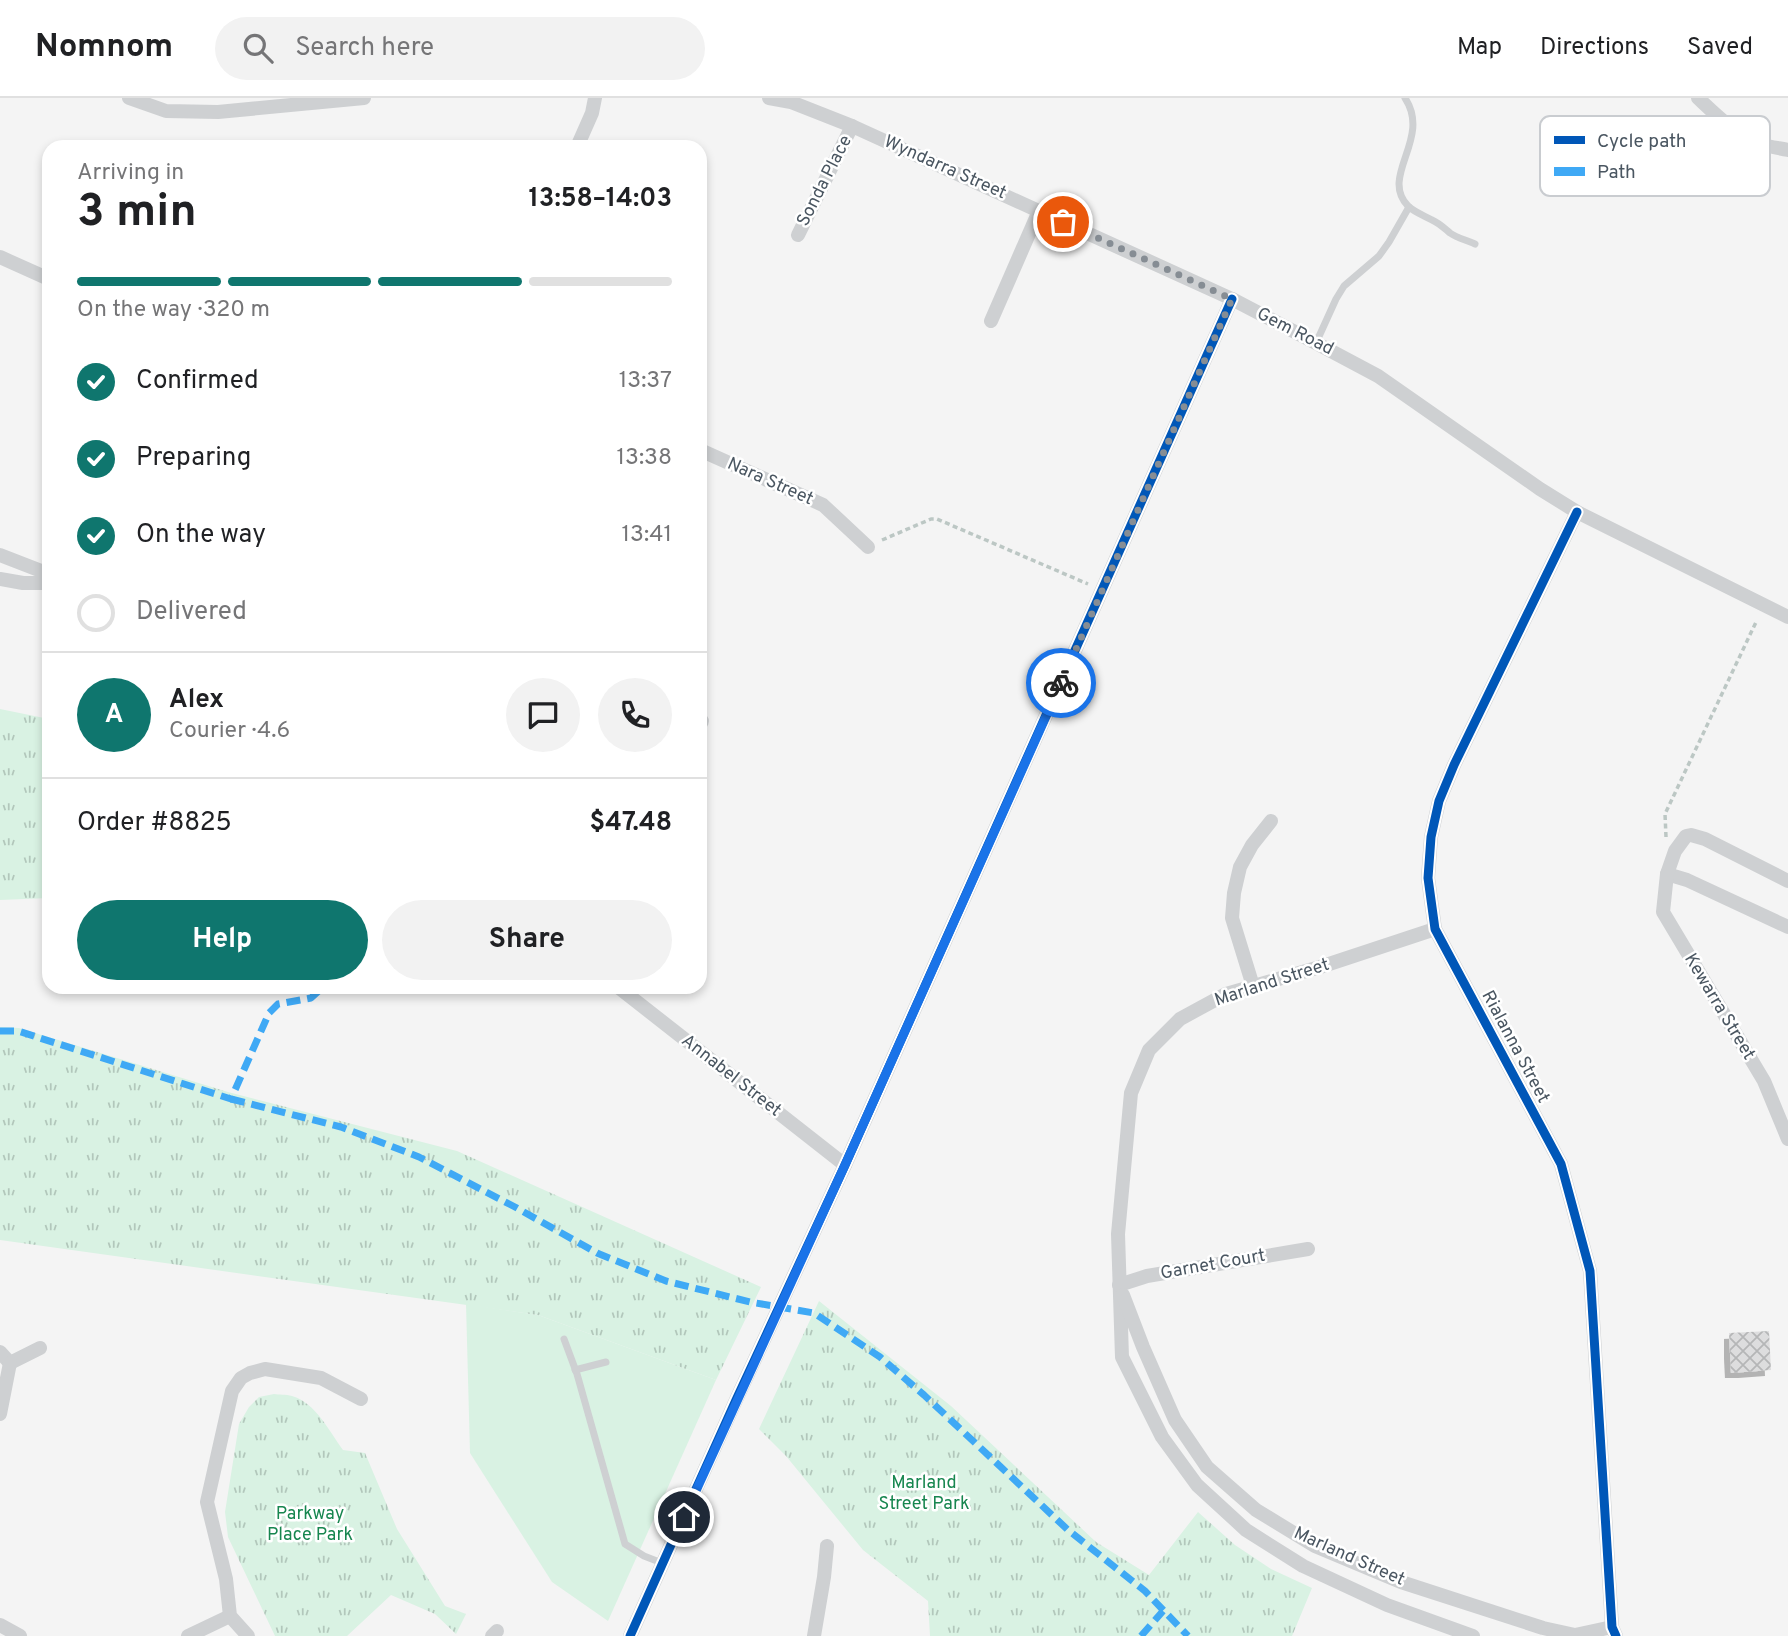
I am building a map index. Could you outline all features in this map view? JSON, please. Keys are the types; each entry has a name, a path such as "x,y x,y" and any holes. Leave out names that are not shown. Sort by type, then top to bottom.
{"street":[{"path":"129,98 166,111 218,112 364,98"},
{"path":"580,140 592,113 595,98"},
{"name":"Wyndarra Street","path":"769,98 791,102 852,126 1232,299"},
{"path":"1698,98 1717,116"},
{"name":"Sonda Place","path":"798,235 852,126"},
{"path":"1770,147 1788,150"},
{"path":"991,321 1039,211"},
{"path":"0,257 42,276"},
{"path":"630,1636 845,1165 1232,299"},
{"name":"Gem Road","path":"1232,299 1378,376 1577,512 1788,617"},
{"name":"Nara Street","path":"707,453 823,505 868,547"},
{"name":"Rialanna Street","path":"1577,512 1439,801 1431,837 1428,878 1435,929 1561,1164 1590,1271 1614,1631"},
{"path":"0,555 42,571"},
{"path":"0,579 42,583"},
{"path":"1252,986 1232,918 1234,892 1240,867 1252,845 1271,821"},
{"name":"Kewarra Street","path":"1788,881 1704,839 1686,836 1675,851 1667,874 1663,912 1763,1082 1788,1139"},
{"path":"1667,874 1687,880 1788,927"},
{"name":"Marland Street","path":"1435,929 1320,967 1226,994 1180,1018 1149,1051 1130,1093 1118,1234 1122,1357 1162,1437 1197,1485 1246,1530 1303,1566 1387,1605 1473,1636"},
{"name":"Annabel Street","path":"633,994 845,1165"},
{"name":"Garnet Court","path":"1119,1285 1147,1276 1308,1249"},
{"name":"Marland Street","path":"1119,1285 1175,1420 1207,1467 1256,1510 1315,1546 1401,1582 1543,1628 1575,1635 1614,1631"},
{"path":"10,1363 40,1348"},
{"path":"0,1352 10,1363"},
{"path":"0,1414 10,1363"},
{"path":"248,1636 230,1616 226,1579 207,1502 232,1391 241,1378 265,1369 321,1378 361,1399"},
{"path":"814,1636 827,1546"},
{"path":"188,1636 230,1616"},
{"path":"0,1625 20,1636"}],"lane":[{"path":"1405,98 1411,107 1413,128 1412,142 1398,181 1402,195 1409,207 1435,221 1453,235 1475,244"},
{"path":"1316,343 1344,286 1379,256 1409,207"},
{"path":"564,1339 625,1544 662,1563"},
{"path":"575,1370 606,1362"}],"path":[{"path":"868,547 931,519 937,519 1102,590"},
{"path":"1666,838 1665,814 1765,606"}],"green space":[{"path":"0,709 42,718 42,898 0,900"},
{"path":"0,1027 19,1028 228,1092 457,1151 761,1287 716,1380 538,1315 0,1240"},
{"name":"Marland Street Park","path":"819,1301 951,1406 1096,1542 1149,1575 1198,1512 1235,1545 1271,1569 1312,1588 1292,1636 930,1636 928,1601 863,1550 786,1456 759,1429"},
{"path":"466,1304 538,1315 716,1380 608,1621 552,1582 470,1453"},
{"name":"Parkway Place Park","path":"290,1395 301,1400 321,1418 343,1450 365,1453 397,1529 445,1606 466,1614 456,1634 435,1614 391,1595 347,1636 275,1636 228,1537 225,1512 239,1424 259,1397"}],"building":[{"path":"1769,1331 1771,1370 1731,1373 1729,1333"}],"marked path":[{"path":"0,1031 18,1031 231,1099 269,1013 278,1004 311,998 315,994"},
{"path":"231,1099 341,1127 419,1157 597,1253 666,1281 750,1302 814,1313 880,1357 1068,1530 1145,1591 1188,1636"},
{"path":"1141,1636 1163,1611"}],"cycle path":[{"path":"630,1636 845,1165 1232,299"},
{"path":"1577,512 1439,801 1431,837 1428,878 1435,929 1561,1164 1590,1271 1612,1627 1616,1636"}],"way so far":[{"path":"1061,683 1232,299 1063,222"}],"route":[{"path":"684,1517 1061,683"}]}
